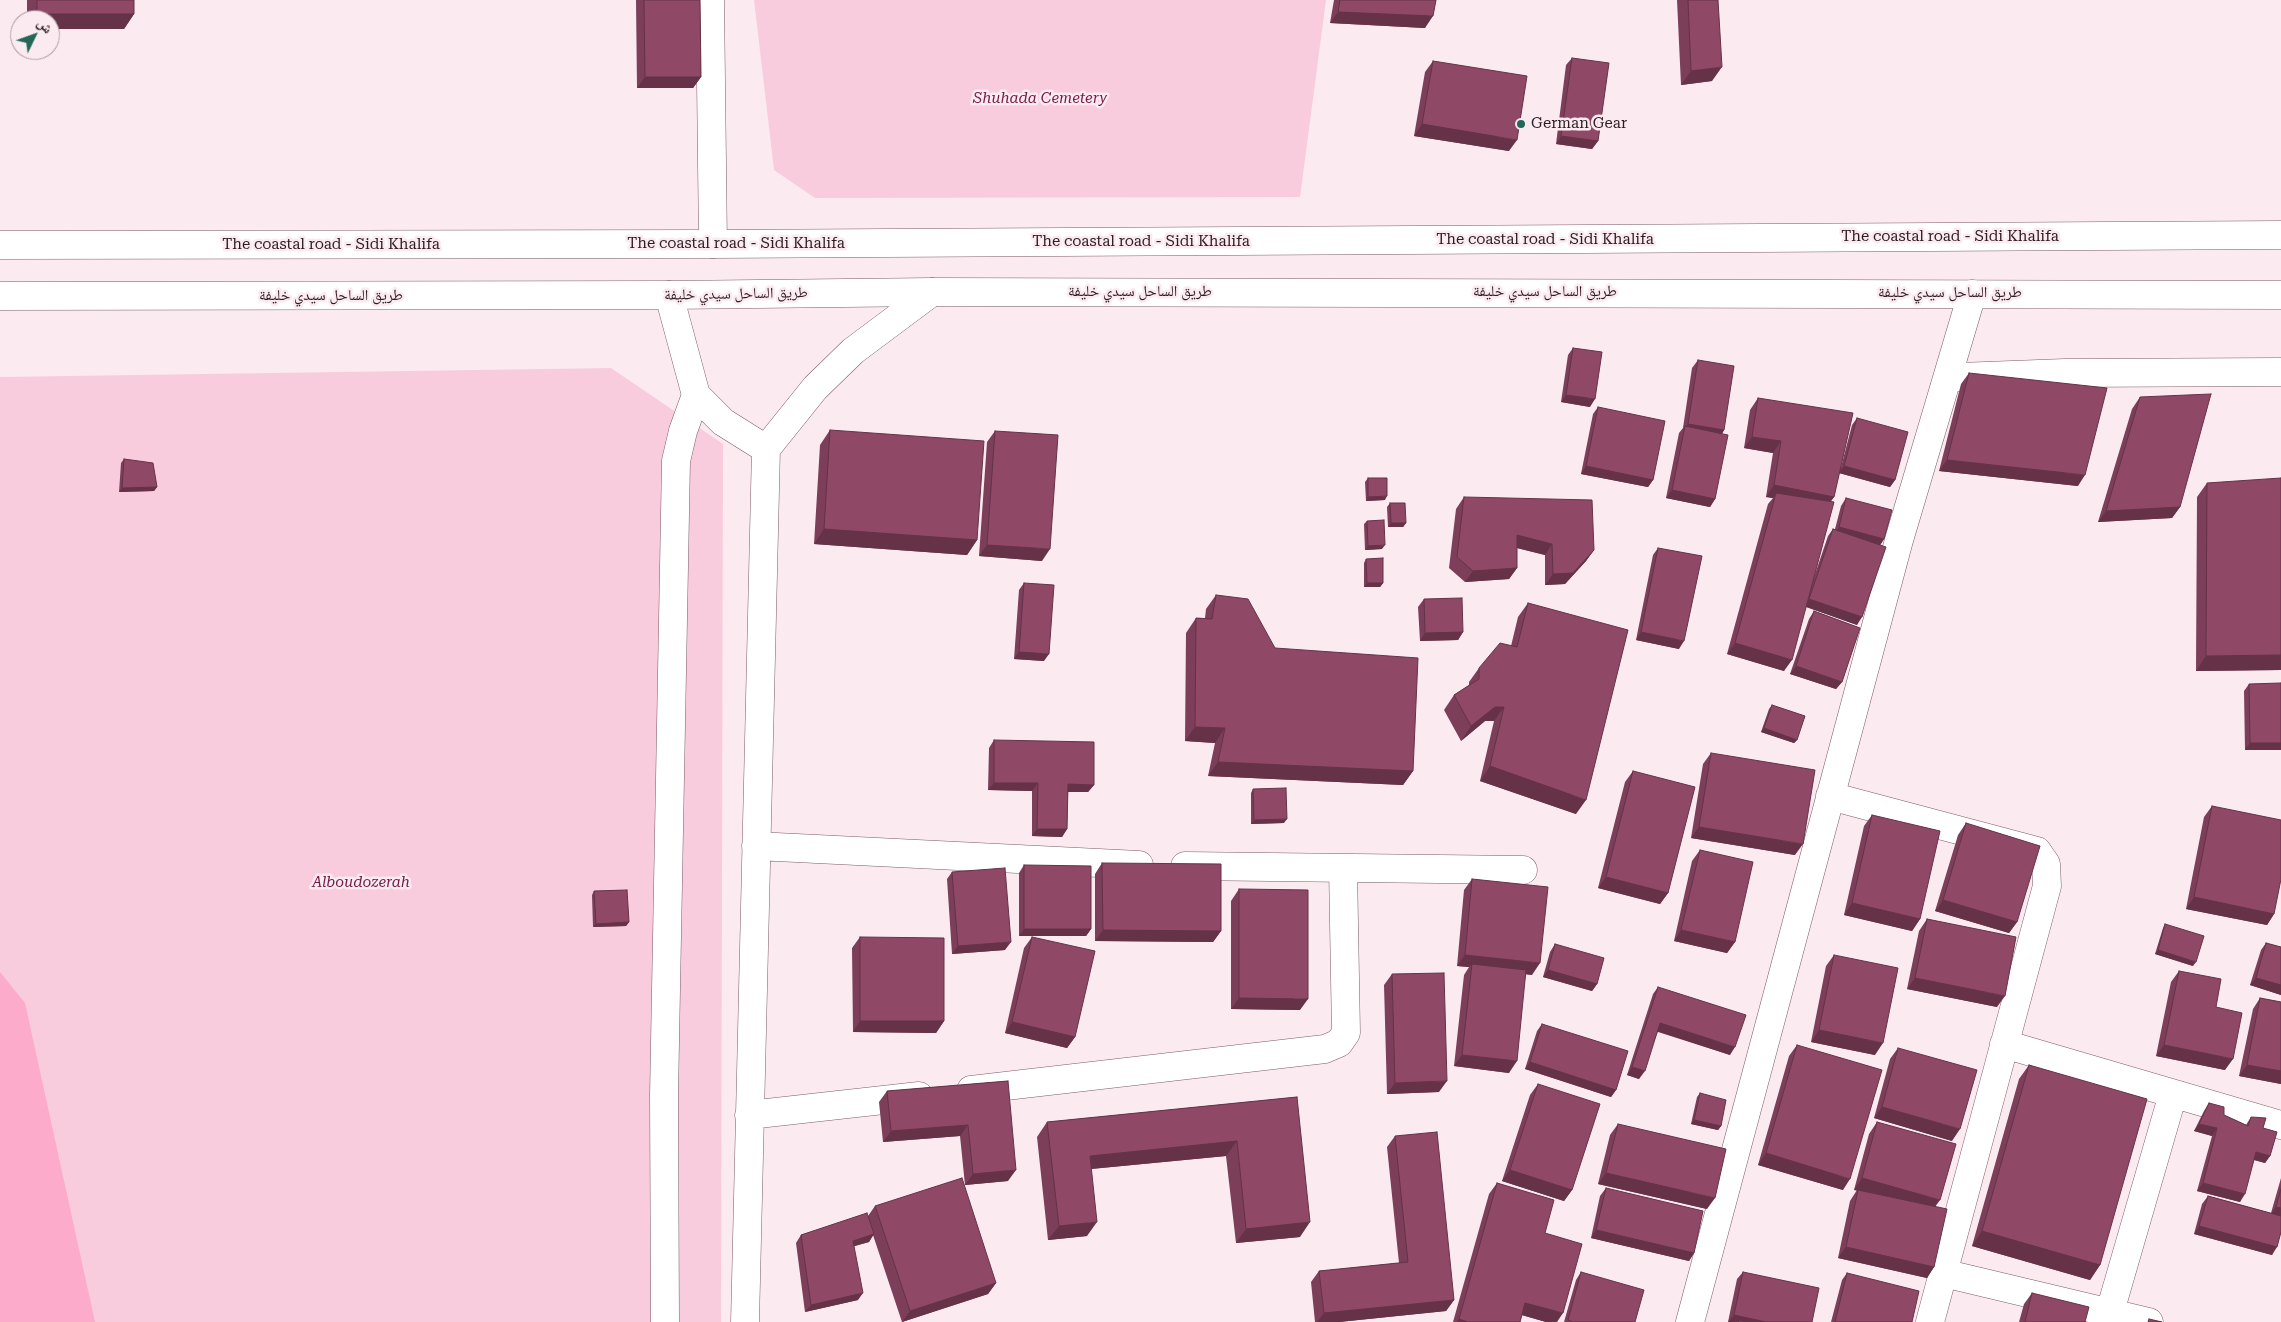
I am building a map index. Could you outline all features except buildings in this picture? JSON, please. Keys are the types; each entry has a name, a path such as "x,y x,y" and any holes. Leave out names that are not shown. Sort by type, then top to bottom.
{"main road":[{"path":"710,0 713,244"},
{"name":"The coastal road - Sidi Khalifa","path":"0,245 713,244 2281,235"},
{"path":"745,1322 766,449 815,388 853,351 932,292"},
{"name":"طريق الساحل سيدي خليفة","path":"0,296 669,295 932,292 2281,295"},
{"path":"1690,1322 1896,549 1945,378 1972,294"},
{"path":"669,295 696,395 722,422 766,449"},
{"path":"1945,378 2065,373 2281,372"},
{"path":"665,1322 664,1095 676,461 683,431 696,395"},
{"path":"1830,796 2037,851 2046,864 2047,886 1930,1322"},
{"path":"756,846 1125,865 1523,870"},
{"path":"749,1115 1325,1049 1339,1044 1346,1033 1343,868"},
{"path":"2004,1044 2281,1126"},
{"path":"2108,1317 2173,1094"},
{"path":"1943,1273 2108,1317 2149,1322"}],"green space":[{"name":"Shuhada Cemetery","path":"754,0 1326,0 1300,197 815,198 774,170"},
{"name":"Alboudozerah","path":"611,368 723,444 721,1322 0,1322 0,377"}],"shaded area":[{"path":"0,972 25,1003 95,1322 0,1322"}],"place":[{"name":"German Gear","path":"1521,124"}]}
